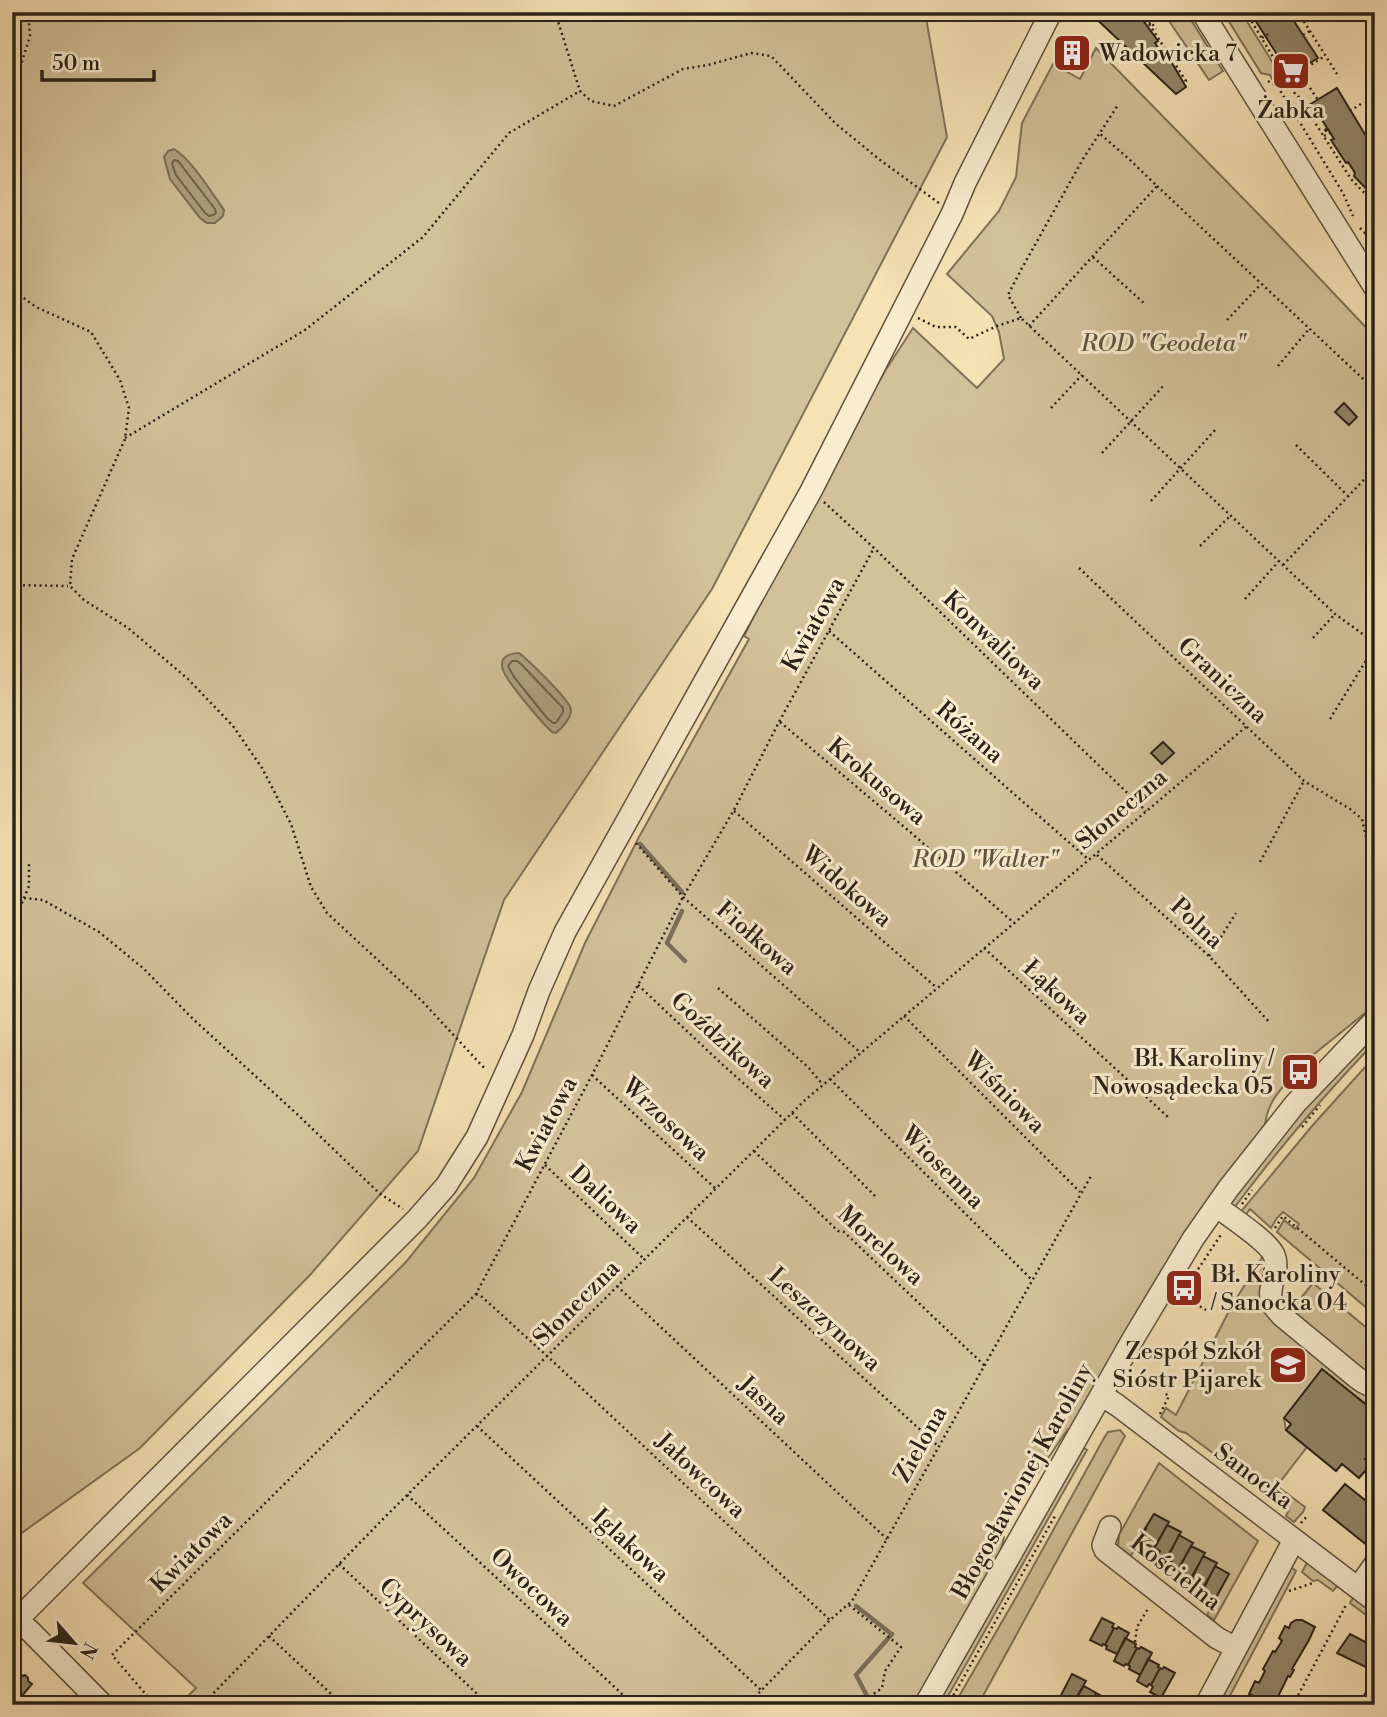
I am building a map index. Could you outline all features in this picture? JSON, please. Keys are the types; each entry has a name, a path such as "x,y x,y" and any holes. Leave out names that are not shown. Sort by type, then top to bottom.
{"street":[{"path":"103,1705 14,1618 417,1219 446,1186 477,1138 565,932 811,491 1051,12"},
{"path":"1202,12 1375,288"},
{"name":"Błogosławionej Karoliny","path":"925,1705 1169,1277 1216,1206 1295,1104 1375,1020"},
{"path":"1216,1206 1273,1252 1277,1268 1271,1298 1282,1316 1356,1377 1375,1388"},
{"name":"Sanocka","path":"1101,1395 1294,1540 1352,1596 1375,1601"},
{"name":"Kościelna","path":"1110,1527 1103,1545 1105,1549 1217,1638 1236,1648"},
{"name":"Kościelna","path":"1206,1705 1294,1540"},
{"path":"1352,1596 1375,1564"}],"path":[{"path":"12,94 30,36 28,12"},
{"path":"555,12 580,91 591,101 614,106 683,69 751,53 771,56 835,122 952,214"},
{"path":"1138,12 1155,29 1176,62 1186,81 1183,83"},
{"path":"1298,12 1337,75"},
{"path":"1248,14 1287,73 1287,81 1310,111 1345,169 1375,204"},
{"path":"1303,35 1310,31"},
{"path":"1262,38 1268,34"},
{"path":"1166,59 1170,56"},
{"path":"1288,79 1325,56"},
{"path":"1268,81 1277,86 1343,192 1356,225 1374,245"},
{"path":"1310,88 1318,100"},
{"path":"125,439 305,330 423,237 509,133 580,91"},
{"path":"1350,111 1364,102"},
{"path":"1118,105 1083,159 1008,295 1021,318 1029,326 1335,614 1374,644"},
{"path":"1366,136 1375,131"},
{"path":"1324,136 1330,132"},
{"path":"1099,133 1375,390"},
{"path":"1345,169 1350,166"},
{"path":"1029,326 1157,186"},
{"path":"1093,257 1146,305"},
{"path":"1227,320 1261,284"},
{"path":"12,287 36,307 91,332 120,380 129,408 125,439 72,559 70,586"},
{"path":"903,311 936,327 956,327 969,339 1021,318"},
{"path":"1278,366 1309,329"},
{"path":"1051,408 1082,375"},
{"path":"1102,453 1165,384"},
{"path":"1152,501 1215,430"},
{"path":"1296,445 1348,496"},
{"path":"1283,565 1375,468"},
{"name":"Konwaliowa","path":"817,495 1146,811"},
{"path":"1200,546 1231,515"},
{"name":"Kwiatowa","path":"155,1705 112,1655 475,1294 683,897 734,810 874,548"},
{"path":"1245,599 1279,561"},
{"name":"Graniczna","path":"1079,568 1304,781 1362,819 1366,837 1375,843"},
{"path":"12,585 70,586 84,600 128,628 188,679 233,726 262,768 291,824 311,887 327,913 422,1001 500,1086"},
{"path":"1312,638 1335,614"},
{"name":"Różana","path":"829,631 1089,860"},
{"path":"1330,719 1374,644 1375,636"},
{"name":"Krokusowa","path":"779,722 1014,923"},
{"name":"Słoneczna","path":"202,1705 407,1495 792,1113 1247,726"},
{"path":"1260,862 1304,781"},
{"name":"Widokowa","path":"734,810 937,988"},
{"name":"Fiołkowa","path":"636,844 683,897 861,1053"},
{"name":"Polna","path":"1096,854 1209,956 1270,1023"},
{"path":"12,923 29,886 29,863"},
{"path":"24,898 43,900 99,932 143,968 193,1019 379,1192 417,1219"},
{"path":"1209,956 1236,913"},
{"name":"Łąkowa","path":"984,948 1168,1117"},
{"name":"Goździkowa","path":"638,985 785,1120"},
{"path":"718,988 808,1067 822,1085"},
{"name":"Wiśniowa","path":"904,1016 1081,1193"},
{"name":"Wrzosowa","path":"592,1075 716,1189"},
{"name":"Wiosenna","path":"830,1079 1032,1279"},
{"path":"792,1113 875,1196"},
{"name":"Morelowa","path":"754,1151 838,1231 844,1232 984,1366"},
{"name":"Daliowa","path":"544,1164 644,1259"},
{"name":"Zielona","path":"747,1705 830,1620 849,1605 1091,1176"},
{"path":"1272,1233 1283,1216 1375,1293"},
{"name":"Leszczynowa","path":"687,1217 939,1447"},
{"name":"Jasna","path":"617,1286 887,1539"},
{"name":"Jałowcowa","path":"475,1294 481,1296 547,1356 830,1620"},
{"path":"1181,1295 1206,1310"},
{"path":"1158,1417 1169,1396 1164,1393"},
{"name":"Iglakowa","path":"477,1426 761,1690"},
{"name":"Owocowa","path":"407,1495 634,1705"},
{"path":"948,1705 1059,1508"},
{"name":"Cyprysowa","path":"339,1564 489,1705"},
{"path":"1289,1591 1312,1583"},
{"path":"1293,1705 1352,1596"},
{"path":"1135,1642 1138,1627 1152,1601"},
{"path":"849,1605 901,1647 885,1671 882,1688 862,1705"},
{"path":"269,1636 343,1705"}],"green space":[{"path":"12,12 925,12 947,137 712,589 504,900 418,1151 310,1275 140,1448 12,1540"},
{"path":"1163,12 1186,12 1223,71 1209,80"},
{"path":"1223,12 1241,12 1283,79 1281,82 1261,73"},
{"name":"ROD \"Walter\"","path":"1096,48 1375,337 1375,1005 1300,1068 1297,1066 1286,1078 1288,1082 1269,1108 1265,1127 1073,1429 1068,1429 1008,1514 1000,1531 1004,1537 998,1562 916,1705 179,1705 196,1688 83,1583 406,1262 474,1178 522,1092 585,943 639,837 749,639 744,636 762,600 885,371 913,328 977,388 1004,359 999,332 992,316 947,274 999,211 1016,177 1022,123 1053,64 1080,79"},
{"path":"1372,1034 1375,1042 1300,1125 1231,1212 1229,1202 1269,1149"},
{"path":"1375,1056 1375,1315 1277,1232 1284,1220 1295,1229 1299,1224 1283,1212 1271,1228 1250,1209 1244,1217 1239,1214"},
{"path":"1265,1253 1268,1256 1267,1300 1375,1393 1375,1411 1322,1370 1284,1418 1286,1430 1307,1447 1277,1486 1305,1507 1294,1522 1286,1516 1289,1510 1161,1417 1166,1408 1176,1415 1231,1307"},
{"path":"1313,1283 1375,1335 1375,1383 1288,1314"},
{"path":"1120,1430 1125,1436 978,1705 954,1705 1104,1438 1108,1432"},
{"path":"1081,1447 1087,1450 943,1705 935,1705"},
{"path":"1159,1463 1258,1541 1214,1620 1207,1615 1229,1574 1191,1546 1179,1535 1180,1532 1167,1525 1168,1522 1154,1514 1131,1556 1118,1546 1119,1535"},
{"path":"1308,1561 1375,1609 1374,1621 1350,1603 1353,1598 1337,1586 1333,1591 1302,1572"},
{"path":"1289,1565 1296,1571 1225,1705 1213,1705"}],"water":[{"path":"174,149 194,168 224,210 223,216 215,223 207,223 200,218 170,179 164,157 168,151"},
{"path":"519,653 569,705 570,716 556,733 537,716 512,686 504,671 503,659"}],"building":[{"path":"1089,12 1135,12 1158,41 1155,43 1161,52 1165,51 1162,53 1168,62 1171,60 1186,87 1176,94"},
{"path":"1250,12 1288,12 1318,58 1290,75"},
{"path":"1337,88 1375,151 1375,198 1354,176 1355,173 1348,162 1346,163 1331,140 1334,139 1328,129 1325,130 1327,128 1321,118 1318,119 1309,105"},
{"path":"1344,403 1357,417 1349,425 1335,412"},
{"path":"1163,742 1174,753 1162,764 1151,753"},
{"path":"1322,1369 1375,1412 1375,1459 1369,1454 1365,1459 1371,1464 1359,1478 1342,1464 1336,1471 1286,1430 1291,1424 1284,1418"},
{"path":"1345,1484 1365,1500 1375,1487 1373,1550 1323,1510"},
{"path":"1154,1514 1169,1522 1154,1549 1141,1537"},
{"path":"1167,1525 1181,1532 1166,1559 1158,1555 1160,1551 1154,1548"},
{"path":"1179,1535 1193,1543 1178,1570 1170,1565 1172,1562 1167,1559"},
{"path":"1191,1546 1205,1553 1190,1580 1182,1576 1184,1572 1178,1569"},
{"path":"1203,1556 1217,1563 1202,1590 1194,1586 1196,1582 1191,1580"},
{"path":"1215,1566 1229,1574 1214,1601 1206,1597 1208,1593 1203,1590"},
{"path":"1102,1618 1114,1624 1114,1628 1102,1646 1090,1640"},
{"path":"1296,1620 1315,1627 1292,1669 1294,1670 1290,1677 1288,1676 1274,1705 1250,1705 1252,1695 1249,1694 1255,1681 1259,1683 1265,1671 1263,1669 1282,1641 1279,1638 1285,1626 1289,1628"},
{"path":"1118,1627 1129,1633 1117,1654 1106,1649 1105,1645 1114,1628"},
{"path":"1350,1634 1375,1647 1375,1705 1359,1705 1372,1681 1368,1668 1337,1653"},
{"path":"1125,1638 1136,1644 1137,1648 1128,1665 1124,1666 1114,1661"},
{"path":"1141,1647 1152,1653 1140,1675 1129,1669 1128,1665 1137,1648"},
{"path":"1148,1659 1160,1668 1151,1685 1147,1687 1137,1681"},
{"path":"1164,1667 1175,1673 1161,1698 1150,1692 1160,1668"},
{"path":"18,1672 25,1675 32,1684 16,1703 12,1704 12,1677"},
{"path":"1072,1674 1086,1681 1072,1705 1067,1705 1060,1697"},
{"path":"1084,1686 1096,1693 1090,1705 1072,1705"},
{"path":"1096,1693 1109,1700 1107,1705 1090,1705"}],"waterway":[{"path":"640,844 682,892"},
{"path":"682,911 667,943 685,961"},
{"path":"856,1606 889,1632"},
{"path":"867,1696 856,1675 892,1634"},
{"path":"869,1700 871,1705"}],"place":[{"name":"Wadowicka 7","path":"1072,53"},
{"name":"Żabka","path":"1291,71"},
{"name":"Bł. Karoliny / Nowosądecka 05","path":"1300,1072"},
{"name":"Bł. Karoliny / Sanocka 04","path":"1184,1288"},
{"name":"Zespół Szkół Sióstr Pijarek","path":"1288,1365"}],"park label":[{"name":"ROD \"Geodeta\"","path":"1163,343"}]}
